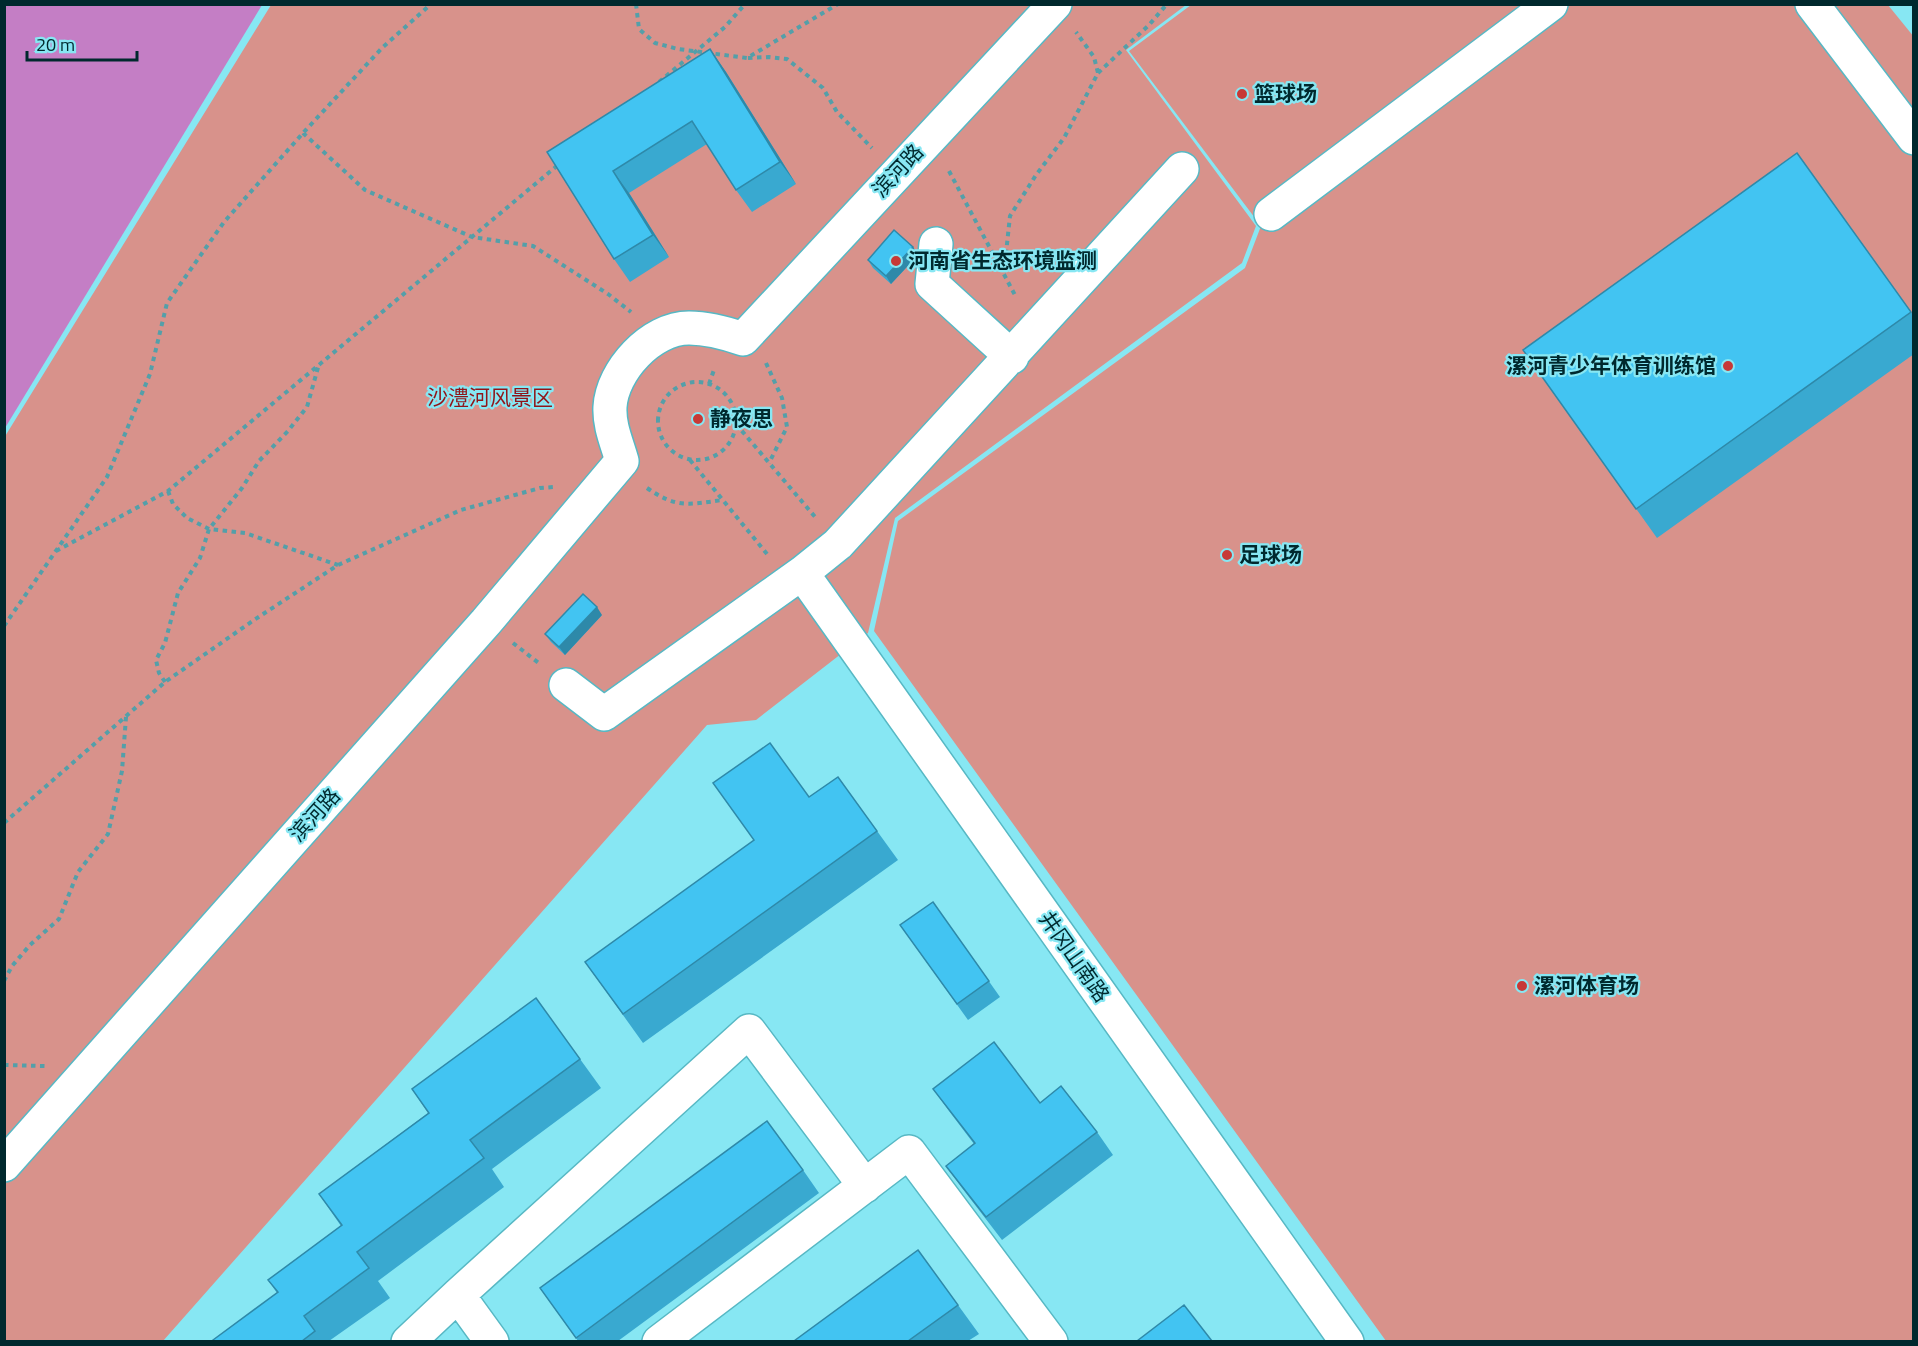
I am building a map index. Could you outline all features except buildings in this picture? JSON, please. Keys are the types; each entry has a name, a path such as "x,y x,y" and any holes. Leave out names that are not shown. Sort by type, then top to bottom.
{"street":[{"name":"滨河路","path":"743,339 1054,4"},
{"path":"1271,214 1551,4"},
{"path":"1812,4 1914,138"},
{"path":"566,685 604,714 838,544 1012,357 1182,169"},
{"path":"936,244 932,284 1012,357"},
{"path":"612,472 610,405 618,377 635,353 659,336 687,328 726,333 743,339"},
{"name":"滨河路","path":"4,1165 486,622 612,472"},
{"name":"井冈山南路","path":"795,577 1347,1341"},
{"path":"408,1341 749,1032 865,1186"},
{"path":"659,1341 909,1152 1041,1338"},
{"path":"458,1295 492,1341"}],"path":[{"path":"4,626 107,477 150,374 167,303 224,222 382,48 431,4"},
{"path":"636,4 639,29 655,43 678,49 747,58 787,59 823,88 837,112 869,144 891,178"},
{"path":"652,87 724,27 746,4"},
{"path":"747,58 838,4"},
{"path":"1004,272 1010,216 1036,175 1064,138 1098,73 1167,4"},
{"path":"1075,31 1094,57 1098,73"},
{"path":"303,133 365,190 472,237 533,246 608,294 659,336"},
{"path":"930,136 1034,332"},
{"path":"56,551 168,491 562,162"},
{"path":"743,339 768,366 782,398 787,427 769,463"},
{"path":"165,682 159,673 156,660 165,643 178,593 200,558 209,529 242,488 259,460 288,432 307,407 320,363"},
{"path":"697,382 709,384 721,390 730,399 735,412 736,424 733,437 725,448 715,456 702,460 689,460 677,455 667,447 660,436 657,424 664,399 684,384 697,382"},
{"path":"736,424 838,544"},
{"path":"689,460 722,500 795,577"},
{"path":"4,823 165,682 338,565 461,510 540,488 612,472 639,482 661,498 687,505 722,500"},
{"path":"168,491 173,504 187,518 209,529 245,532 338,565"},
{"path":"486,622 566,685"},
{"path":"4,981 12,966 30,945 59,919 78,872 108,834 122,771 126,717"}],"green space":[{"name":"沙澧河风景区","path":"271,5 1186,5 1126,50 1256,226 1242,263 895,518 868,633 756,720 707,725 163,1341 5,1341 4,438"},
{"name":"漯河体育场","path":"1191,5 1888,5 1914,37 1913,1341 1386,1341 874,631 898,521 1245,268 1261,226 1129,51"}],"shaded area":[{"path":"4,5 262,5 5,428"}],"place":[{"name":"篮球场","path":"1242,94"},
{"name":"河南省生态环境监测","path":"896,261"},
{"name":"漯河青少年体育训练馆","path":"1728,366"},
{"name":"静夜思","path":"698,419"},
{"name":"足球场","path":"1227,555"},
{"name":"漯河体育场","path":"1522,986"}]}
